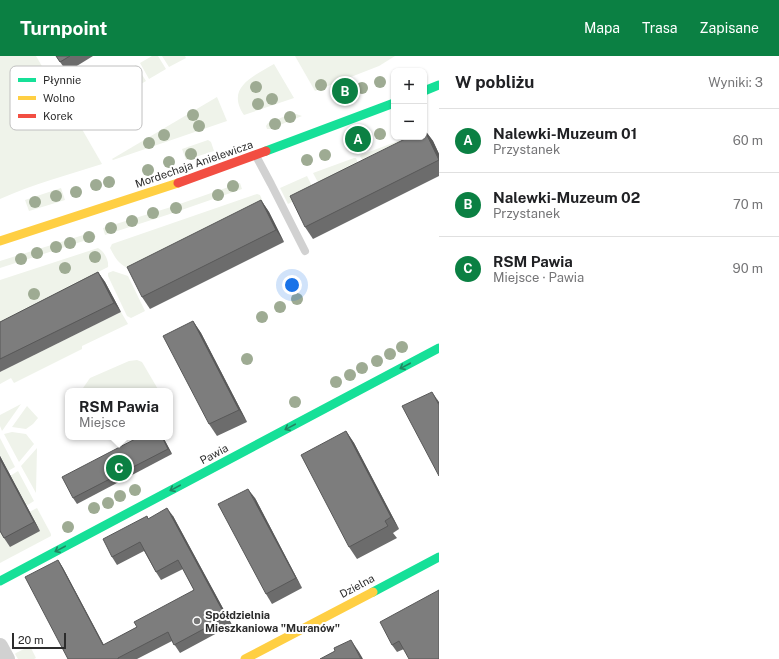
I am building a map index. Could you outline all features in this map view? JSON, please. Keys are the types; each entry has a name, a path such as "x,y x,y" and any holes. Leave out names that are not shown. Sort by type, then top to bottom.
{"street":[{"path":"427,90 439,85"},
{"name":"Mordechaja Anielewicza","path":"0,241 185,181 391,103"},
{"name":"Pawia","path":"0,581 439,348"},
{"name":"Dzielna","path":"245,659 439,557"},
{"path":"0,646 7,659"}],"lane":[{"path":"255,155 305,251"}],"shaded area":[{"path":"0,56 36,56 42,66 10,66 10,130 82,130 102,164 38,184 0,199"},
{"path":"152,56 158,56 166,69 149,79 140,63"},
{"path":"162,56 185,56 186,58 169,67"},
{"path":"295,56 395,56 379,66 315,91"},
{"path":"274,64 294,98 244,115 239,105 238,97 240,90 251,78"},
{"path":"142,75 146,81 142,83"},
{"path":"217,97 227,121 113,160 112,159"},
{"path":"293,113 302,116 267,129 266,126 268,123"},
{"path":"208,140 211,142 214,151 186,160 182,149"},
{"path":"400,141 402,145 364,164 360,156 361,155"},
{"path":"356,158 359,166 321,188 313,173"},
{"path":"307,176 314,190 288,204 280,188"},
{"path":"240,183 242,189 105,235 103,228 171,207"},
{"path":"61,188 65,200 29,211 25,200"},
{"path":"257,194 260,195 263,205 131,270 118,261 110,248 112,244"},
{"path":"93,232 96,237 0,268 0,261"},
{"path":"98,248 106,256 108,267 0,322 0,280"},
{"path":"113,271 128,276 145,311 131,318 127,316 108,276 108,273"},
{"path":"121,312 128,324 82,346 82,349 14,383 11,378 0,384 0,372"},
{"path":"137,360 142,362 157,388 83,388 90,378 129,361"},
{"path":"21,404 2,431 0,426 0,415"},
{"path":"27,406 38,418 26,429 12,427"},
{"path":"12,432 26,434 34,444 19,462 4,434"},
{"path":"0,438 15,467 8,471 0,456"},
{"path":"37,448 36,493 21,466"},
{"path":"18,471 34,501 26,506 10,476"},
{"path":"37,508 51,536 0,563 0,527"},
{"path":"30,646 36,658 18,659 15,654"}],"building":[{"path":"56,56 70,56 60,62"},
{"path":"427,135 439,160 305,227 290,196 403,140 427,140"},
{"path":"261,200 276,230 142,297 127,267"},
{"path":"98,272 114,303 0,359 0,322"},
{"path":"193,321 239,410 209,424 163,336"},
{"path":"432,392 439,405 439,476 402,406"},
{"path":"346,431 391,517 385,521 388,526 349,547 301,455"},
{"path":"133,440 164,440 168,449 73,498 62,477"},
{"path":"0,459 34,522 4,538 0,531"},
{"path":"248,489 296,578 266,594 218,504"},
{"path":"167,508 226,617 174,645 168,632 118,659 68,659 25,577 58,560 103,645 137,627 134,622 194,590 178,560 156,572 140,542 112,557 103,539 147,516 148,519"},
{"path":"439,590 439,659 409,659 399,641 392,645 380,622"},
{"path":"351,640 361,659 320,659 335,651 334,648"}],"traffic: fast":[{"path":"427,90 439,85"},
{"path":"266,151 391,104"},
{"path":"0,581 439,348"},
{"path":"373,592 439,557"}],"traffic: slow":[{"path":"0,241 178,183"},
{"path":"245,659 373,592"}],"traffic: jam":[{"path":"178,183 266,151"}],"place":[{"name":"Nalewki-Muzeum 02","path":"345,91"},
{"name":"Nalewki-Muzeum 01","path":"358,139"},
{"name":"RSM Pawia","path":"119,468"},
{"name":"Spółdzielnia Mieszkaniowa \"Muranów\"","path":"197,621"}]}
